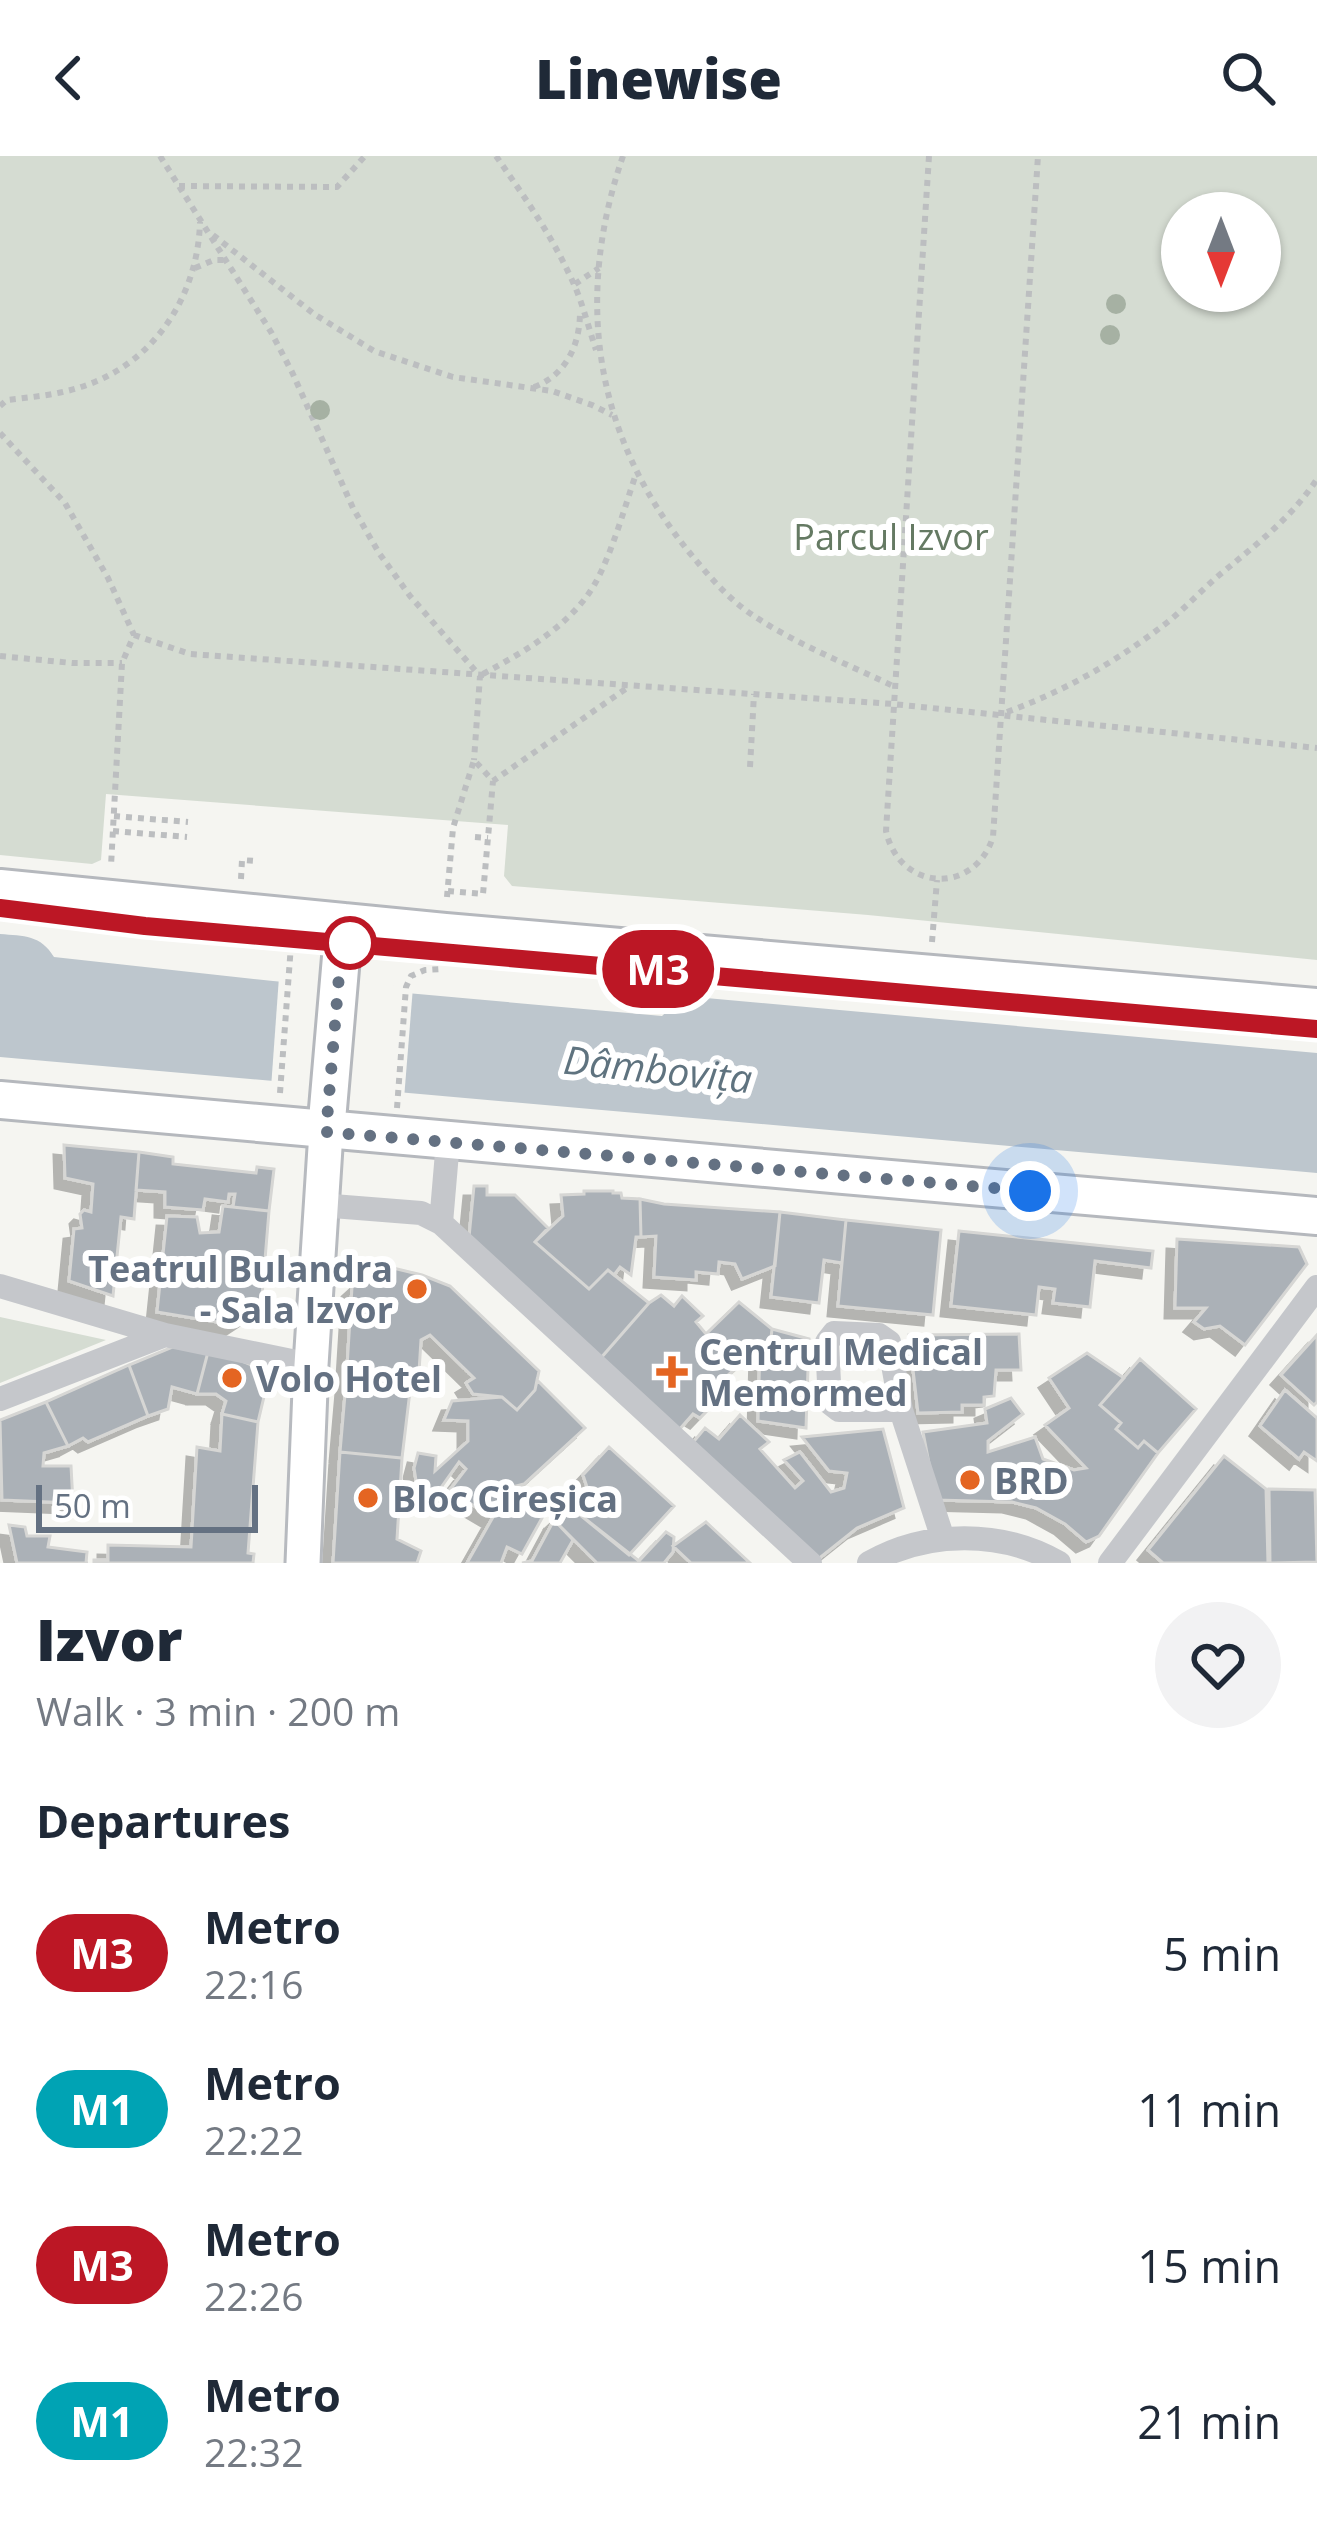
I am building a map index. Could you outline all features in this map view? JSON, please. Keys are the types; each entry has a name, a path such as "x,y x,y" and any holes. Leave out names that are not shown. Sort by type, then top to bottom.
{"main road":[{"path":"0,888 1317,1007"},
{"path":"303,1563 320,1205 344,922"},
{"path":"0,1100 327,1119 448,1141 1317,1216"}],"street":[{"path":"441,1223 448,1141"},
{"path":"320,1205 421,1213 441,1223 810,1563"},
{"path":"0,1286 166,1335 311,1365"},
{"path":"1110,1563 1317,1287"},
{"path":"0,1399 166,1335"},
{"path":"902,1411 943,1538"},
{"path":"869,1563 906,1546 943,1538 1015,1544 1059,1563"}],"path":[{"path":"163,156 292,372 353,508 380,553 410,596 480,676 474,760 453,828 447,894 483,894 494,781 630,686"},
{"path":"178,186 337,187 365,156"},
{"path":"496,156 539,219 574,284 612,415 657,512 716,584 753,616 894,687"},
{"path":"599,358 598,268 622,156"},
{"path":"929,156 886,822 896,856 908,869 937,880 967,872 981,861 994,829 1038,156"},
{"path":"0,406 7,400 81,387 105,377 163,332 195,268 200,218"},
{"path":"211,233 314,314 374,351 453,377 572,397 612,415"},
{"path":"195,268 226,260"},
{"path":"574,284 598,268"},
{"path":"531,388 545,383 569,358 577,343 580,303"},
{"path":"0,433 64,503 108,578 134,635 190,654 893,704 1317,748"},
{"path":"480,676 546,634 589,594 614,540 636,473"},
{"path":"1002,714 1088,676 1172,619 1273,532 1317,479"},
{"path":"111,864 122,663 134,635"},
{"path":"0,656 122,663"},
{"path":"749,767 754,694"},
{"path":"474,760 494,781"},
{"path":"112,816 188,822"},
{"path":"112,831 187,837"},
{"path":"476,837 488,838"},
{"path":"240,886 242,860 255,861"},
{"path":"929,975 937,880"},
{"path":"396,1112 406,987 411,976 442,969"},
{"path":"280,1103 289,978"}],"green space":[{"name":"Parcul Izvor","path":"0,156 1317,156 1317,960 868,915 512,886 504,876 508,825 106,794 101,860 92,864 0,855"},
{"path":"0,1317 106,1340 0,1383"}],"water":[{"name":"Dâmbovița","path":"0,934 38,941 54,957 273,981 662,1016 695,997 1317,1053 1317,1173 0,1057"}],"pier":[{"path":"279,977 413,987 404,1099 271,1088"}],"building":[{"path":"64,1145 139,1152 134,1219 121,1217 113,1296 69,1281 74,1229 82,1228 84,1210 91,1212 93,1184 65,1178"},
{"path":"139,1152 173,1157 173,1164 256,1173 257,1167 274,1169 269,1211 233,1207 235,1194 229,1194 228,1202 205,1199 203,1210 165,1207 165,1192 136,1190"},
{"path":"474,1186 487,1186 487,1195 515,1195 548,1228 535,1242 589,1289 608,1270 649,1303 600,1359 469,1237"},
{"path":"613,1191 622,1198 640,1199 641,1237 636,1237 631,1275 620,1267 614,1275 608,1270 589,1289 535,1242 563,1216 561,1195"},
{"path":"640,1199 780,1212 775,1266 742,1279 735,1264 719,1262 718,1274 696,1272 696,1280 654,1277 656,1236 641,1237"},
{"path":"223,1206 269,1211 261,1308 235,1325 157,1312 167,1216 197,1217 200,1233 219,1232"},
{"path":"780,1212 846,1220 842,1263 824,1260 819,1303 771,1297"},
{"path":"846,1220 941,1230 933,1315 838,1306"},
{"path":"959,1231 1153,1251 1151,1268 1095,1261 1090,1307 1053,1303 1055,1289 1039,1287 1036,1315 951,1306"},
{"path":"1177,1239 1299,1247 1307,1264 1245,1345 1220,1326 1204,1329 1194,1322 1206,1308 1175,1308"},
{"path":"393,1268 450,1286 539,1371 535,1390 517,1410 502,1397 473,1394 466,1383 474,1378 430,1335 421,1340 419,1372 411,1372 410,1391 346,1383 352,1287 365,1275"},
{"name":"Centrul Medical Memormed","path":"661,1295 674,1306 682,1296 703,1316 696,1322 706,1334 739,1302 772,1329 770,1348 760,1346 716,1386 724,1393 700,1418 693,1414 678,1431 600,1359"},
{"path":"772,1329 809,1339 806,1428 758,1421 760,1346 770,1348"},
{"path":"1019,1334 1021,1370 996,1370 994,1396 984,1397 984,1405 962,1405 962,1412 918,1413 909,1335"},
{"path":"1317,1335 1317,1402 1314,1405 1281,1375"},
{"path":"182,1343 208,1352 197,1394 172,1387 168,1409 148,1416 129,1365"},
{"name":"Volo Hotel","path":"208,1352 259,1368 266,1388 258,1422 222,1414 226,1401 216,1394 197,1394"},
{"path":"1087,1353 1124,1378 1100,1405 1121,1423 1116,1429 1138,1448 1144,1441 1158,1453 1099,1536 1086,1542 1036,1508 1012,1502 936,1500 923,1432 987,1423 985,1409 1011,1398 1023,1414 988,1441 988,1452 1035,1437 1043,1459 1074,1470 1086,1468 1045,1425 1069,1408 1049,1378"},
{"path":"1140,1359 1196,1409 1158,1453 1144,1441 1138,1448 1116,1429 1121,1423 1100,1405"},
{"path":"129,1365 148,1416 68,1446 46,1402"},
{"path":"537,1380 585,1428 524,1484 512,1487 493,1517 449,1491 466,1469 459,1462 435,1496 419,1499 414,1468 418,1453 436,1456 435,1471 468,1441 468,1421 444,1420 452,1401 502,1397 517,1410 535,1390"},
{"path":"346,1383 410,1391 402,1458 340,1452"},
{"path":"1285,1390 1317,1418 1317,1461 1304,1452 1299,1459 1260,1426"},
{"path":"46,1402 68,1446 44,1453 43,1466 71,1466 73,1503 2,1500 0,1420"},
{"path":"222,1414 258,1422 248,1553 254,1554 253,1563 94,1563 108,1560 108,1545 191,1547 197,1447 220,1451"},
{"path":"740,1415 769,1442 760,1449 795,1488 803,1481 784,1460 800,1452 831,1492 844,1488 847,1473 829,1471 802,1437 883,1429 904,1508 857,1528 817,1560 690,1446 705,1428 719,1439"},
{"path":"609,1447 674,1506 629,1555 562,1497 587,1487 583,1475"},
{"name":"Bloc Cireșica","path":"340,1452 402,1458 397,1539 421,1551 417,1563 333,1563"},
{"path":"1224,1456 1266,1489 1268,1563 1163,1563 1148,1550"},
{"path":"1269,1489 1315,1490 1317,1562 1270,1563"},
{"path":"505,1496 542,1518 522,1554 507,1547 501,1563 467,1563"},
{"path":"569,1506 639,1561 666,1532 674,1537 673,1552 664,1563 597,1563 554,1520"},
{"path":"554,1520 573,1540 560,1563 522,1563 532,1561"},
{"path":"706,1522 750,1563 691,1563 673,1546"},
{"path":"9,1525 25,1527 27,1536 50,1536 48,1547 87,1552 86,1563 17,1563"}],"metro line":[{"name":"M3","path":"0,908 145,926 1317,1029"}],"place":[{"name":"Teatrul Bulandra - Sala Izvor","path":"417,1289"},
{"name":"Centrul Medical Memormed","path":"672,1372"},
{"name":"Volo Hotel","path":"232,1378"},
{"name":"BRD","path":"970,1480"},
{"name":"Bloc Cireșica","path":"368,1498"}],"route":[{"path":"350,943 341,952 326,1132 1030,1191"}]}
